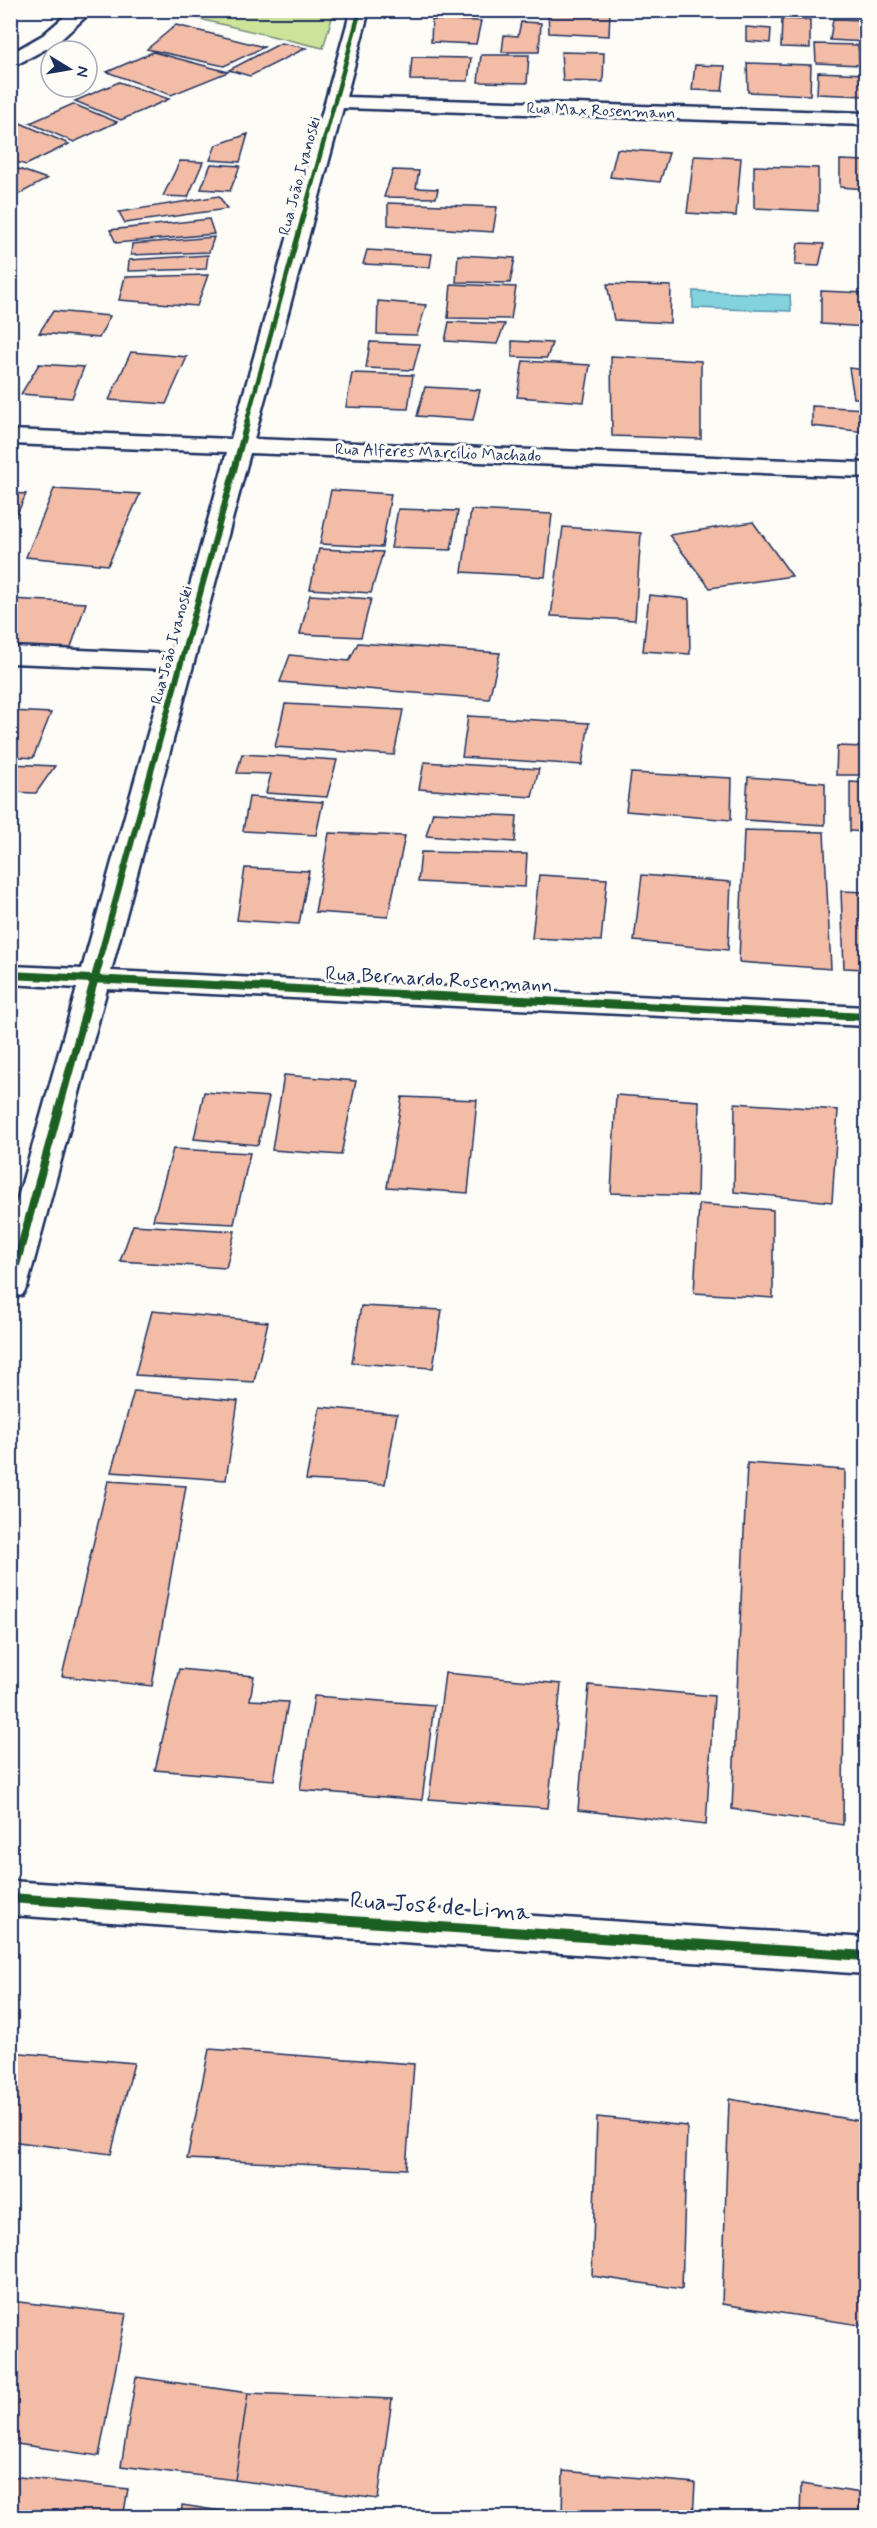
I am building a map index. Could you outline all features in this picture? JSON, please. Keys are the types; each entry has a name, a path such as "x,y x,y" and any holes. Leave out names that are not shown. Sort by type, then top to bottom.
{"street":[{"path":"10,62 50,39 84,10"},
{"name":"Rua João Ivanoski","path":"10,1287 360,10"},
{"name":"Rua Max Rosenmann","path":"334,102 867,119"},
{"name":"Rua Alferes Marcílio Machado","path":"10,437 867,470"},
{"path":"10,656 182,662"},
{"name":"Rua Bernardo Rosenmann","path":"10,975 867,1017"},
{"name":"Rua José de Lima","path":"10,1898 867,1956"}],"green space":[{"path":"165,11 334,11 323,48"}],"water":[{"path":"693,291 790,295 791,311 693,308"}],"building":[{"path":"548,10 610,10 609,36 549,33"},
{"path":"678,10 740,10 740,16 678,14"},
{"path":"782,19 810,20 810,48 781,47"},
{"path":"833,19 866,20 866,42 830,40"},
{"path":"432,20 481,21 476,44 431,42"},
{"path":"521,22 541,23 539,52 502,52 504,35 518,36"},
{"path":"176,25 264,47 224,66 147,49"},
{"path":"746,27 771,29 770,43 746,41"},
{"path":"281,43 306,48 250,76 229,70"},
{"path":"815,44 858,45 860,65 816,63"},
{"path":"153,52 228,72 171,95 107,72"},
{"path":"561,52 604,53 603,82 563,81"},
{"path":"481,55 529,55 527,83 478,82"},
{"path":"412,57 471,58 468,81 410,80"},
{"path":"747,63 811,65 810,95 748,92"},
{"path":"695,65 725,66 722,91 692,90"},
{"path":"818,72 866,74 866,96 817,94"},
{"path":"119,82 169,99 121,120 75,101 99,99 99,91"},
{"path":"73,104 117,122 74,142 30,123"},
{"path":"18,122 69,144 26,165 10,160 10,126"},
{"path":"248,134 240,162 210,160 216,145"},
{"path":"617,149 669,153 660,182 610,177"},
{"path":"694,156 741,158 736,216 687,213"},
{"path":"840,160 866,161 866,189 840,187"},
{"path":"180,161 203,162 188,197 163,196"},
{"path":"211,164 240,166 230,191 201,189"},
{"path":"10,166 47,179 10,199"},
{"path":"754,166 818,168 818,211 754,208"},
{"path":"393,170 419,171 416,188 438,189 436,198 384,197"},
{"path":"219,196 227,209 125,223 119,212"},
{"path":"388,203 497,207 493,232 388,225"},
{"path":"209,219 214,234 116,243 110,230"},
{"path":"214,237 209,252 131,255 132,244"},
{"path":"798,243 824,244 819,266 795,265"},
{"path":"367,250 432,254 430,267 363,264"},
{"path":"208,255 206,269 128,271 129,260"},
{"path":"458,255 515,258 510,283 456,282"},
{"path":"208,275 197,306 119,300 125,277"},
{"path":"451,284 516,287 511,319 448,318"},
{"path":"607,284 671,286 670,323 614,320"},
{"path":"821,291 866,293 866,327 821,324"},
{"path":"378,301 426,305 417,335 377,334"},
{"path":"53,311 110,316 99,338 39,333"},
{"path":"449,322 505,324 497,344 445,341"},
{"path":"512,341 552,343 547,358 512,357"},
{"path":"370,342 420,344 413,370 366,368"},
{"path":"131,352 187,357 166,404 109,400"},
{"path":"611,356 701,361 701,439 612,436"},
{"path":"523,361 590,365 584,402 517,397"},
{"path":"39,364 84,367 72,398 21,394"},
{"path":"849,368 866,370 866,398 854,398"},
{"path":"352,373 413,375 408,409 346,407"},
{"path":"425,387 480,390 473,420 417,416"},
{"path":"812,406 866,409 866,432 812,426"},
{"path":"54,489 140,494 108,565 26,557"},
{"path":"331,490 391,494 382,547 320,544"},
{"path":"10,493 26,494 10,530"},
{"path":"398,509 458,511 451,550 391,548"},
{"path":"471,510 552,514 545,577 462,572"},
{"path":"753,522 792,576 710,588 669,535"},
{"path":"563,527 641,533 635,620 551,616"},
{"path":"319,549 383,552 371,593 310,589"},
{"path":"310,595 371,599 361,637 300,634"},
{"path":"649,595 689,599 690,654 643,651"},
{"path":"10,599 86,603 69,653 10,649"},
{"path":"358,643 500,653 489,699 280,682 290,655 349,661"},
{"path":"285,704 403,710 394,755 275,747"},
{"path":"10,711 51,713 33,758 10,756"},
{"path":"468,716 589,723 582,765 462,757"},
{"path":"837,746 866,747 866,775 836,775"},
{"path":"242,754 337,760 327,797 266,793 271,774 237,773"},
{"path":"424,762 539,769 532,797 419,789"},
{"path":"10,764 55,766 36,793 10,792"},
{"path":"631,773 732,778 731,820 626,811"},
{"path":"748,777 825,783 825,825 745,820"},
{"path":"850,782 866,783 866,832 850,831"},
{"path":"249,797 323,802 316,835 243,831"},
{"path":"433,812 517,816 515,842 426,836"},
{"path":"744,830 824,832 831,969 739,962"},
{"path":"329,833 405,836 388,917 315,912"},
{"path":"421,852 527,854 525,887 418,882"},
{"path":"245,868 309,871 299,924 237,920"},
{"path":"539,875 607,879 601,941 532,938"},
{"path":"642,875 731,882 728,950 634,941"},
{"path":"841,891 866,892 866,969 844,968"},
{"path":"284,1075 356,1081 341,1155 272,1150"},
{"path":"204,1092 269,1097 258,1145 194,1139"},
{"path":"616,1095 699,1101 697,1196 611,1193"},
{"path":"402,1097 477,1100 468,1193 387,1187"},
{"path":"735,1103 838,1110 832,1202 734,1192"},
{"path":"173,1149 250,1153 234,1224 153,1220"},
{"path":"699,1204 773,1210 773,1298 694,1293"},
{"path":"133,1225 235,1231 226,1268 120,1261"},
{"path":"361,1306 442,1310 433,1368 352,1363"},
{"path":"152,1311 268,1322 254,1382 135,1375"},
{"path":"134,1391 238,1401 226,1480 111,1472"},
{"path":"320,1407 397,1414 385,1484 306,1480"},
{"path":"747,1463 845,1470 843,1825 732,1809"},
{"path":"108,1481 186,1486 152,1686 62,1676"},
{"path":"862,1623 866,1623 866,1698"},
{"path":"179,1669 254,1676 250,1700 288,1702 274,1780 155,1770"},
{"path":"445,1673 561,1684 548,1808 429,1799"},
{"path":"589,1685 714,1696 706,1825 578,1810"},
{"path":"314,1696 434,1705 422,1800 300,1790"},
{"path":"209,2049 414,2064 406,2169 187,2159"},
{"path":"10,2052 134,2063 111,2154 10,2141"},
{"path":"729,2099 866,2122 866,2326 722,2304"},
{"path":"597,2117 687,2126 682,2289 592,2276"},
{"path":"10,2301 126,2314 99,2456 10,2443"},
{"path":"136,2377 248,2393 235,2480 121,2466"},
{"path":"248,2393 392,2399 378,2499 235,2480"},
{"path":"563,2471 695,2483 693,2518 562,2518"},
{"path":"10,2476 128,2489 123,2518 10,2518"},
{"path":"801,2484 861,2493 859,2518 800,2518"},
{"path":"182,2505 267,2518 181,2518"}],"cycle path":[{"path":"10,1287 360,10"},
{"path":"10,975 866,1017"},
{"path":"10,1898 866,1956"}]}
